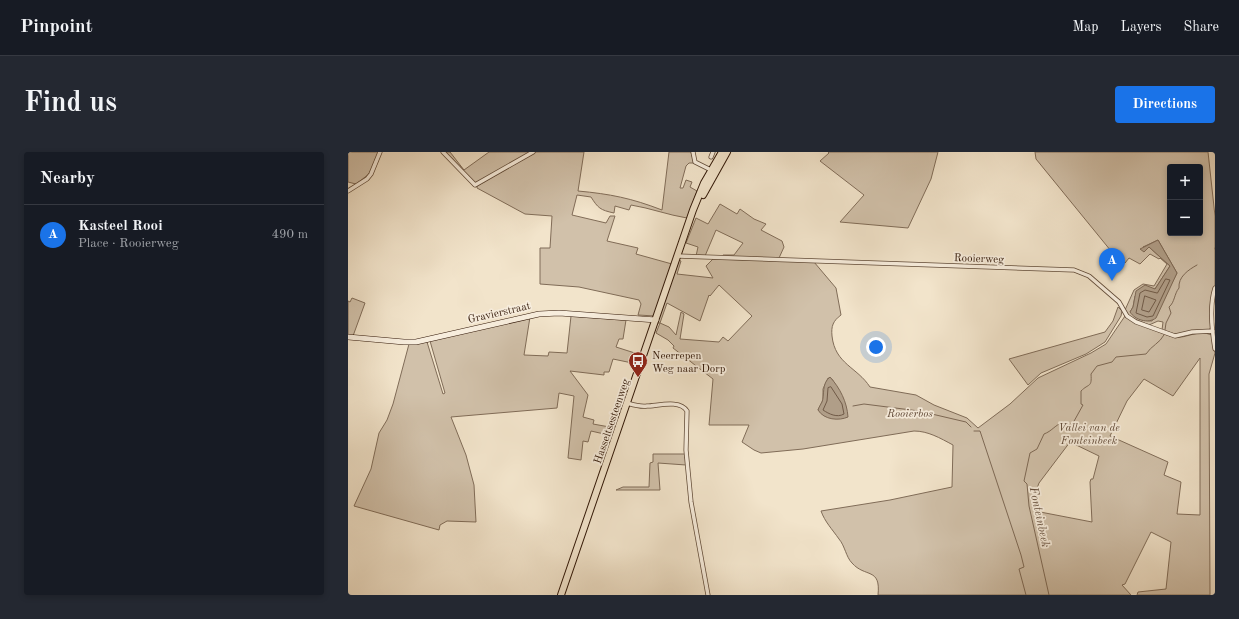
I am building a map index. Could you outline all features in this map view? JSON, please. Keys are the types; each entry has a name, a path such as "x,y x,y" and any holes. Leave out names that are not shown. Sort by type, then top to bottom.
{"main road":[{"name":"Hasseltsesteenweg","path":"715,172 722,152"},
{"name":"Hasseltsesteenweg","path":"561,595 698,197 727,152"}],"street":[{"path":"348,191 367,179 371,174 380,152"},
{"path":"442,152 475,185 533,152"},
{"path":"692,152 695,162 715,172"},
{"path":"711,157 712,152"},
{"name":"Rooierweg","path":"678,256 1074,270 1089,276 1119,302 1127,316 1136,322 1175,336 1192,332 1213,331"},
{"path":"1215,288 1213,297 1213,331 1215,349"},
{"name":"Gravierstraat","path":"348,337 416,342 525,316 549,313 656,320"},
{"path":"627,403 647,406 661,403 669,404 683,407 687,411 686,450 691,502 708,595"}],"green space":[{"path":"348,152 379,152 369,174 356,184 348,182"},
{"path":"445,152 450,152 464,170 489,152 532,152 476,184"},
{"path":"536,152 584,152 578,191 620,197 662,210 669,152 691,152 694,163 689,163 686,166 680,188 683,188 686,180 692,182 690,187 697,191 687,218 631,205 629,210 615,206 614,213 600,208 591,197 577,195 572,215 606,223 610,216 615,216 607,241 638,248 636,254 672,264 655,316 638,315 641,304 639,300 579,287 540,284 540,248 550,248 552,216 525,214 477,188 477,186"},
{"path":"828,152 938,152 931,179 908,228 840,222 864,195 820,161 829,153"},
{"path":"1035,152 1208,152 1215,216 1215,286 1211,327 1209,330 1178,335 1162,330 1163,322 1158,321 1149,325 1128,316 1125,310 1134,290 1143,284 1154,286 1167,264 1160,258 1159,259 1150,254 1140,264 1129,258 1125,263 1110,257 1111,251 1036,159","holes":["1158,240 1177,273 1152,321 1142,320 1130,312 1133,307 1135,296 1155,289 1170,266 1149,247 1143,247"]},
{"path":"720,204 737,214 740,209 754,219 766,224 761,230 782,241 784,247 779,258 723,257 723,255 734,255 743,243 716,230 705,256 696,256 698,247 686,243 696,218 708,224"},
{"path":"713,259 814,262 836,288 841,315 833,324 832,336 837,353 842,359 865,380 870,387 916,395 934,405 967,418 978,428 1010,404 1038,378 1091,353 1106,344 1125,316 1170,336 1183,337 1201,333 1212,335 1215,353 1209,374 1210,595 1137,595 1138,592 1166,589 1171,542 1151,532 1125,584 1122,585 1131,595 878,595 877,580 875,577 857,568 850,561 841,542 821,511 890,500 952,487 953,445 939,437 914,431 803,449 761,453 742,442 749,425 709,425 713,379 673,348 674,346 668,340 656,333 660,323 657,323 679,260 681,261 677,274 713,278 706,266","holes":["719,285 752,316 728,341 723,337 719,342 680,339 684,314 681,312 676,335 669,327 660,323 667,303 700,321 709,295 710,296","1200,358 1200,515 1177,514 1181,482 1164,475 1168,462 1110,436 1127,401 1144,379 1173,396","828,378 832,379 838,389 818,410 823,400 823,389","1070,442 1099,456 1093,479 1091,479 1090,482 1092,522 1035,511 1036,491 1039,483"]},
{"path":"352,298 365,303 353,336 348,335 348,301 350,302"},
{"path":"1118,307 1122,311 1121,316 1105,342 1086,354 1041,373 1028,385 1009,359 1105,332 1113,321"},
{"path":"571,316 626,320 623,339 619,339 616,347 641,355 637,364 613,359 609,372 604,372 604,375 570,371 588,395 583,417 594,420 593,424 615,428 613,436 591,431 588,442 583,441 581,460 568,458 574,396 559,393 557,408 451,417 466,455 474,485 476,522 447,521 440,525 439,530 354,506 371,469 379,433 387,420 393,404 409,344 427,342 443,394 445,393 430,341 530,317 524,355 548,356 549,352 567,353"},
{"path":"653,454 685,454 686,465 658,463 660,490 616,490 623,487 649,487 650,463 653,462"}],"water":[{"path":"1158,240 1177,273 1156,318 1146,321 1138,319 1130,312 1133,307 1136,291 1145,285 1155,289 1170,266 1149,247 1144,252 1140,249"},
{"path":"830,377 842,396 848,417 832,419 824,416 818,410 823,399 825,383"}],"waterway":[{"name":"Fonteinbeek","path":"1165,330 1166,323 1171,313 1169,307 1179,288 1180,280 1187,272 1197,265"},
{"name":"Fonteinbeek","path":"1049,595 1029,506 1027,484 1024,481 1030,453 1037,449 1044,434 1063,422 1069,425 1073,423 1083,405 1081,404 1081,391 1089,385 1091,374 1097,366 1112,362 1116,357 1146,354 1164,335"},
{"path":"853,406 864,404 919,411 966,422 971,427"},
{"path":"974,431 980,431 1021,555 1024,567 1019,569 1026,595"}],"place":[{"name":"Kasteel Rooi","path":"1112,281"},
{"name":"Neerrepen Weg naar Dorp","path":"638,378"}],"park label":[{"name":"Rooierbos","path":"910,413"},
{"name":"Vallei van de Fonteinbeek","path":"1089,433"}]}
